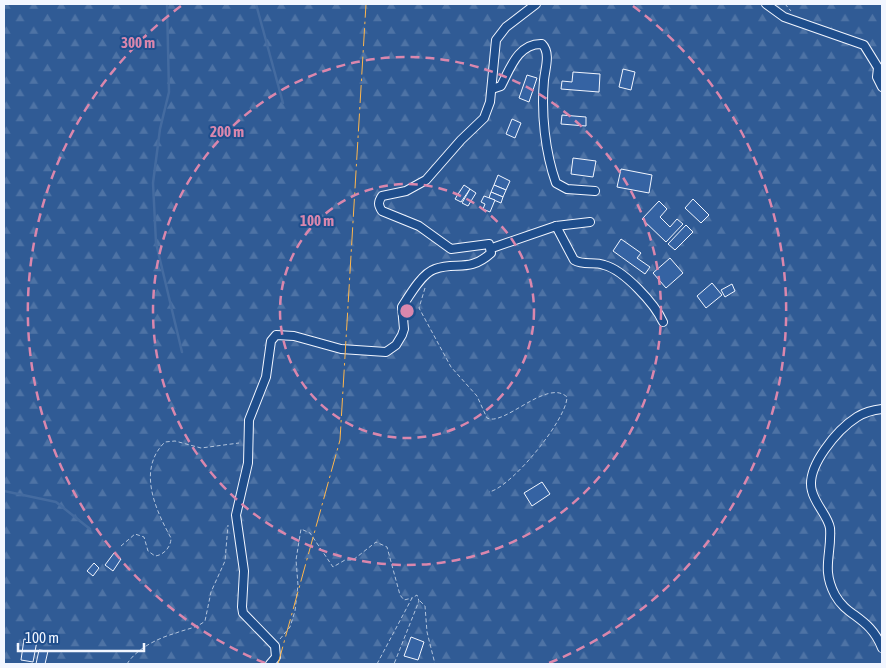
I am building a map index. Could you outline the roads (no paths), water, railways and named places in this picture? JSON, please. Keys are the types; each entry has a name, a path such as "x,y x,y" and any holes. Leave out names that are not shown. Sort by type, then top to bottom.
{"street":[{"path":"492,248 489,244 462,248 445,246 419,226 382,211 379,206 379,200 387,194 415,188 436,171 461,140 484,118 492,89 496,40 506,27 536,4"},
{"path":"766,4 784,17 864,45 880,71 877,77 882,87"},
{"path":"492,89 501,86 516,56 537,43 542,44 547,53 543,106 548,147 556,183 567,189 595,191"},
{"path":"270,664 276,657 275,646 243,614 244,571 236,515 248,463 249,420 266,377 271,342 276,335 294,336 341,349 386,352 396,345 402,335 404,329 402,307 421,282 435,269 474,264 487,256 492,248 556,226 590,222"},
{"path":"556,226 574,260 579,263 608,266 630,282 653,304 663,322"},
{"path":"882,409 863,414 839,433 823,452 815,466 811,490 817,505 829,524 827,576 842,605 870,626 877,634 882,648"}],"waterway":[{"path":"167,4 169,92 160,129 153,183 156,243 182,352"},
{"path":"256,4 283,103"},
{"path":"4,491 56,502 90,529"}]}
